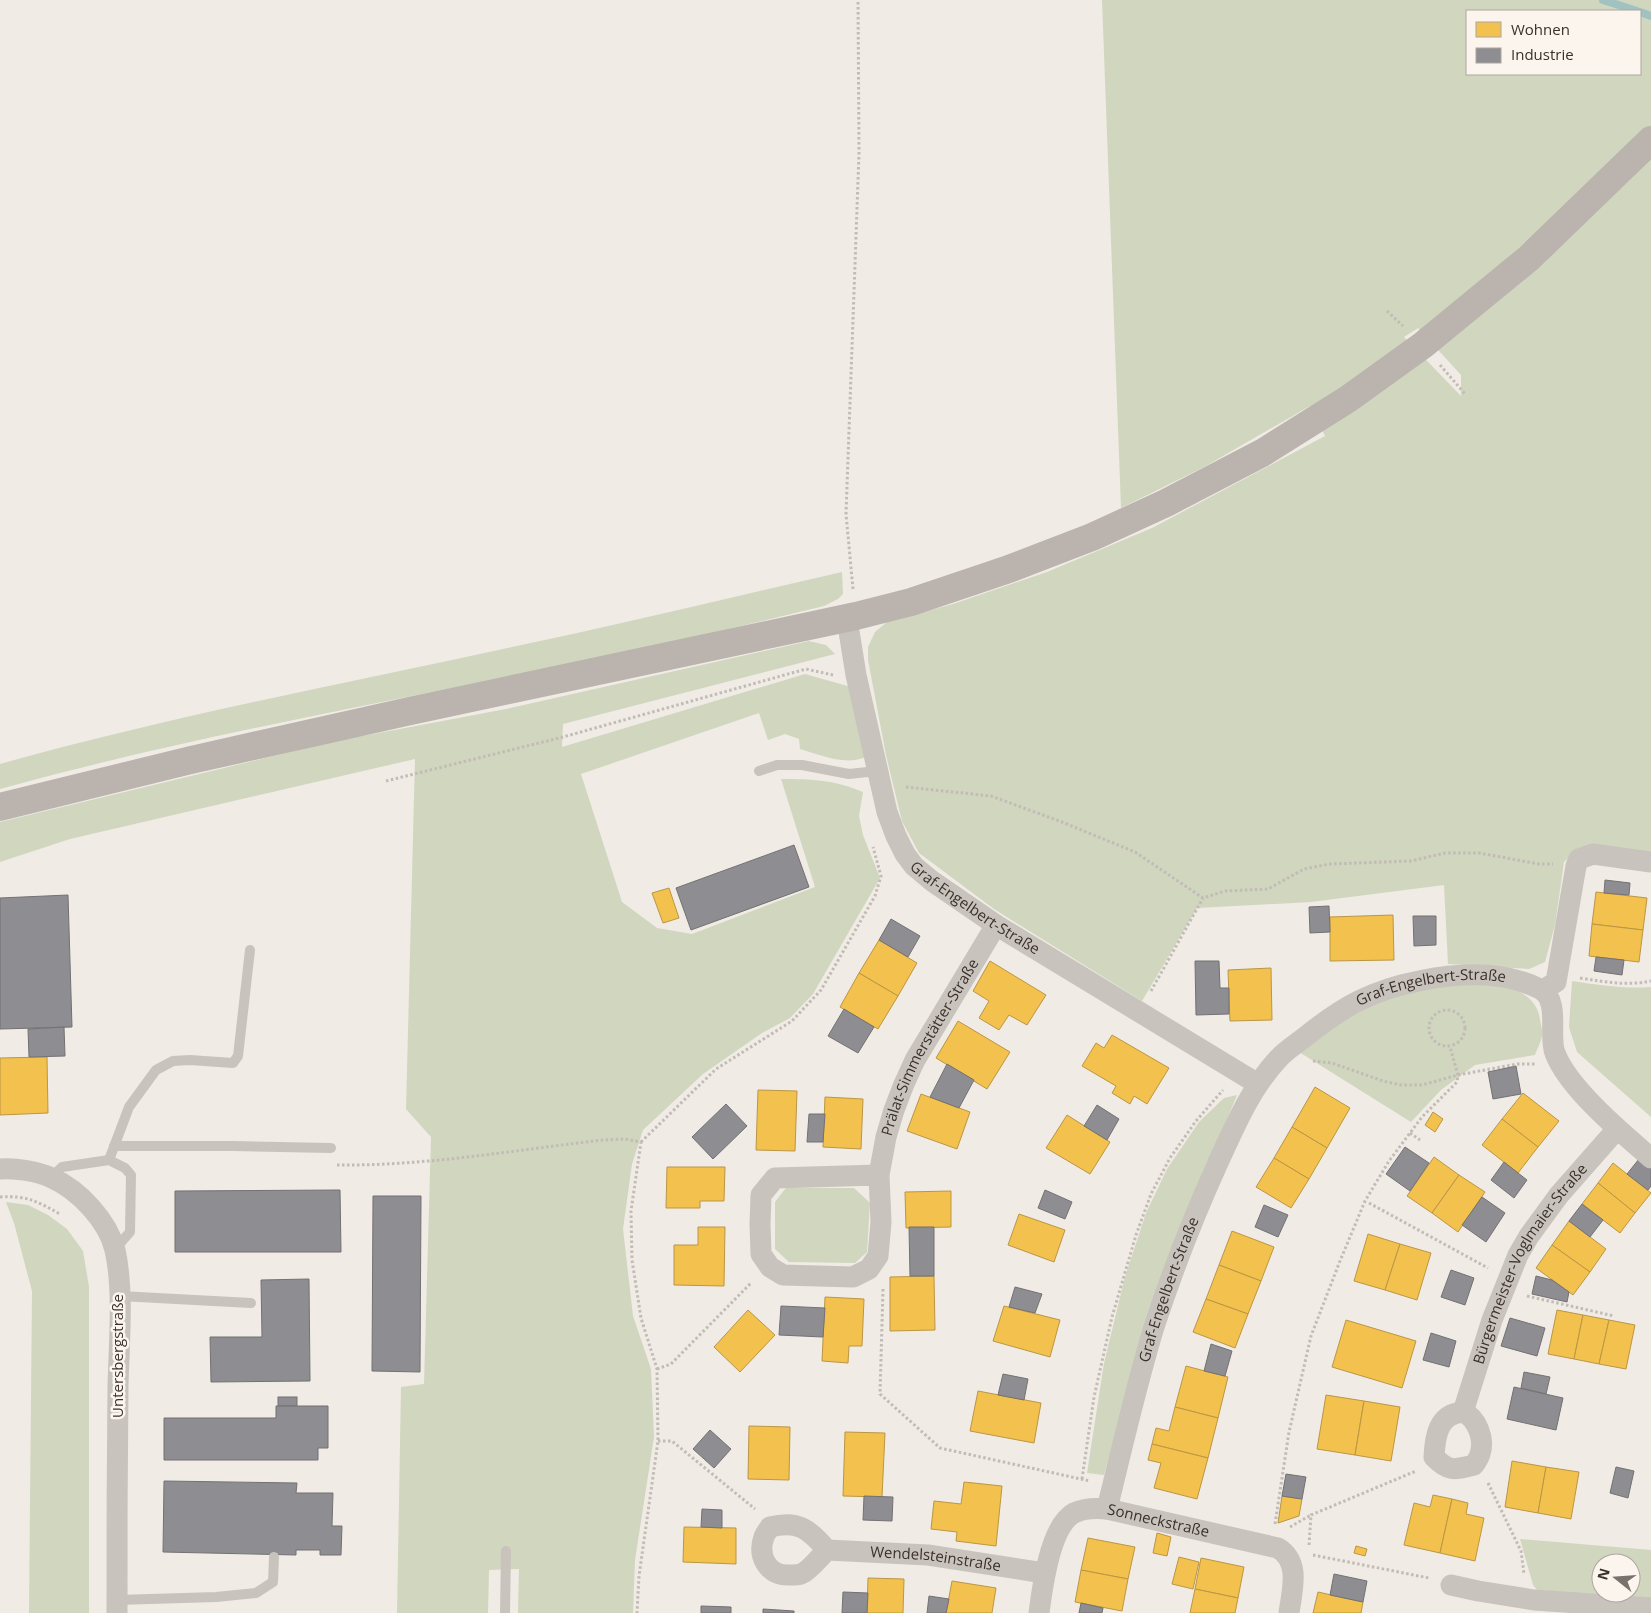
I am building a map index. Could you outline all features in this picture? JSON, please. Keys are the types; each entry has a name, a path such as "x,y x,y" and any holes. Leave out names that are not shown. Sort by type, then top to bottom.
{"main road":[{"path":"0,807 191,760 410,711 852,618 911,602 1006,570 1092,537 1166,503 1262,452 1348,399 1423,345 1530,258 1651,140"}],"street":[{"name":"Graf-Engelbert-Straße","path":"852,618 856,675 887,812 896,836 905,854 914,866 932,881 996,925 1258,1084"},
{"path":"1651,862 1593,854 1579,859 1576,866 1556,982 1543,990 1552,1006 1554,1052 1570,1079 1617,1129 1651,1158"},
{"name":"Prälat-Simmerstätter-Straße","path":"869,1269 878,1256 880,1222 879,1175 886,1137 894,1110 916,1060 996,925"},
{"name":"Graf-Engelbert-Straße","path":"1108,1508 1154,1328 1180,1251 1244,1106 1258,1084 1279,1058 1331,1016 1350,1004 1378,992 1404,984 1457,975 1502,978 1525,983 1543,990"},
{"name":"Bürgermeister-Voglmaier-Straße","path":"1463,1412 1492,1320 1518,1255 1529,1236 1559,1195 1617,1129"},
{"name":"Untersbergstraße","path":"0,1169 14,1168 52,1178 80,1196 102,1220 115,1249 120,1296 117,1607"},
{"path":"869,1269 853,1277 783,1275 770,1267 761,1254 761,1196 774,1178 879,1175"},
{"path":"1463,1412 1470,1415 1478,1427 1481,1446 1480,1454 1474,1465 1458,1469 1444,1468 1434,1457 1439,1425 1453,1413 1463,1412"},
{"name":"Sonneckstraße","path":"1039,1613 1044,1573 1055,1540 1063,1524 1073,1513 1095,1507 1108,1508 1278,1548 1287,1553 1291,1561 1293,1575 1289,1613"},
{"path":"784,1523 801,1526 827,1550 800,1574 785,1575 775,1573 764,1563 762,1547 764,1537 770,1527 784,1523"},
{"name":"Wendelsteinstraße","path":"827,1550 928,1555 1044,1573"},
{"path":"1451,1585 1521,1598 1642,1607"}],"lane":[{"path":"759,771 776,765 802,764 850,774 877,771"},
{"path":"109,1160 128,1107 156,1070 173,1062 190,1060 233,1063 238,1056 250,950"},
{"path":"114,1146 331,1148"},
{"path":"52,1178 62,1167 109,1160 125,1168 131,1175 130,1232 115,1249"},
{"path":"120,1296 251,1303"},
{"path":"505,1613 506,1551"},
{"path":"117,1607 256,1593 273,1582 274,1557"}],"path":[{"path":"852,618 846,514 859,153 858,0"},
{"path":"386,781 563,737 806,669 840,676 856,675"},
{"path":"899,786 991,796 1062,822 1135,852 1203,898"},
{"path":"637,1613 639,1576 658,1441 657,1369 641,1318 632,1260 631,1211 641,1142 716,1069 792,1022 821,990 875,896 882,876 872,846"},
{"path":"1139,1012 1203,898 1225,891 1268,889 1304,869 1330,864 1411,861 1445,853 1479,853 1539,864 1576,866"},
{"path":"1543,990 1576,977 1615,984 1634,984 1651,981"},
{"path":"1444,1010 1458,1013 1465,1025 1462,1039 1450,1047 1443,1047 1436,1043 1431,1038 1429,1031 1429,1024 1432,1018 1444,1010"},
{"path":"1274,1527 1289,1432 1311,1336 1365,1201 1389,1161 1422,1117 1457,1082 1458,1075 1450,1047"},
{"path":"1307,1060 1332,1063 1383,1081 1401,1085 1422,1085 1458,1075 1517,1064 1541,1064 1554,1052"},
{"path":"1082,1479 1094,1397 1112,1318 1136,1235 1151,1194 1170,1158 1196,1122 1223,1090 1258,1084"},
{"path":"1410,1133 1420,1140"},
{"path":"328,1165 368,1165 446,1158 625,1138 641,1142"},
{"path":"0,1197 18,1196 39,1202 61,1215"},
{"path":"1369,1203 1506,1285 1614,1316"},
{"path":"657,1369 671,1364 754,1280 770,1267"},
{"path":"869,1269 883,1284 880,1394 940,1448 1113,1486"},
{"path":"658,1441 672,1441 765,1518 770,1527"},
{"path":"1434,1457 1420,1470 1311,1515 1308,1554 1438,1580 1451,1585"},
{"path":"1474,1465 1484,1476 1521,1551 1525,1577 1521,1598"}],"green space":[{"path":"1102,0 1651,0 1651,854 1581,847 1564,862 1555,925 1545,962 1529,969 1448,964 1444,885 1311,902 1197,908 1142,1001 994,909 919,853 902,821 886,755 868,660 868,647 875,632 887,622 953,604 1047,572 1152,528 1325,436 1310,406 1204,467 1121,508","holes":["1418,328 1461,375 1461,396 1404,337"]},
{"path":"842,572 843,594 838,599 824,606 638,650 158,749 0,789 0,764 64,747 191,716 594,629"},
{"path":"809,641 826,645 835,654 563,724 562,747 805,674 851,687 866,757 841,760 825,757 800,749 799,739 785,734 768,740 759,713 581,774 622,902 657,928 692,934 815,887 781,779 823,781 863,792 859,816 863,835 880,878 813,994 790,1018 762,1033 703,1074 643,1130 632,1164 623,1229 633,1316 651,1369 654,1437 635,1560 633,1613 518,1613 519,1569 489,1570 488,1613 397,1613 401,1387 424,1384 431,1137 406,1109 415,759 70,839 0,862 0,822 336,741 506,709"},
{"path":"1572,981 1621,987 1651,987 1651,1117 1577,1052 1569,1027"},
{"path":"1476,982 1516,990 1532,1001 1537,1009 1542,1032 1541,1041 1535,1055 1475,1065 1441,1090 1411,1122 1299,1052 1332,1027 1384,999 1428,987"},
{"path":"1237,1095 1189,1210 1129,1384 1104,1475 1087,1473 1104,1363 1125,1277 1146,1213 1167,1169 1199,1122 1224,1098"},
{"path":"786,1188 854,1188 870,1203 867,1252 855,1263 789,1262 775,1249 775,1202"},
{"path":"6,1202 28,1205 48,1215 67,1229 83,1251 89,1287 89,1613 29,1613 32,1291 14,1223"},
{"path":"1520,1539 1651,1550 1651,1600 1641,1599 1641,1553 1591,1553 1591,1595 1537,1590 1533,1585"}],"building: Wohnen":[{"path":"669,888 679,918 663,923 652,893"},
{"path":"1596,892 1647,898 1643,930 1592,924"},
{"path":"1393,915 1394,960 1330,961 1330,917"},
{"path":"1592,924 1643,930 1639,962 1589,956"},
{"path":"879,940 917,963 898,996 859,973"},
{"path":"990,961 1046,995 1027,1025 1009,1015 999,1030 979,1018 989,1001 973,991"},
{"path":"1271,968 1272,1020 1230,1021 1228,970"},
{"path":"859,973 898,996 878,1029 840,1007"},
{"path":"958,1021 1010,1052 987,1089 936,1058"},
{"path":"1112,1035 1169,1068 1147,1104 1134,1096 1130,1104 1112,1093 1116,1086 1082,1066 1096,1043 1104,1048"},
{"path":"47,1057 48,1113 0,1115 0,1058"},
{"path":"1315,1087 1350,1108 1327,1148 1292,1127"},
{"path":"758,1090 797,1091 795,1151 756,1150"},
{"path":"1523,1093 1559,1121 1538,1147 1502,1119"},
{"path":"921,1094 970,1112 957,1149 907,1131"},
{"path":"825,1097 863,1099 861,1149 823,1147"},
{"path":"1433,1112 1443,1119 1435,1132 1425,1125"},
{"path":"1067,1115 1110,1142 1090,1174 1046,1148"},
{"path":"1502,1119 1538,1147 1518,1173 1482,1145"},
{"path":"1292,1127 1327,1148 1309,1179 1274,1158"},
{"path":"1434,1157 1459,1175 1432,1213 1407,1196"},
{"path":"1274,1158 1309,1179 1291,1208 1256,1187"},
{"path":"1613,1163 1651,1193 1635,1213 1598,1183"},
{"path":"667,1167 725,1167 724,1201 700,1201 700,1208 666,1208"},
{"path":"1459,1175 1485,1192 1458,1232 1432,1213"},
{"path":"1598,1183 1635,1213 1620,1233 1582,1204"},
{"path":"951,1191 951,1227 906,1228 905,1192"},
{"path":"1019,1214 1065,1230 1054,1262 1008,1245"},
{"path":"1569,1221 1606,1249 1590,1272 1552,1245"},
{"path":"698,1227 725,1227 724,1286 674,1285 674,1245 698,1245"},
{"path":"1232,1231 1274,1247 1261,1281 1219,1265"},
{"path":"1368,1234 1400,1244 1385,1290 1354,1281"},
{"path":"1400,1244 1431,1253 1417,1300 1385,1290"},
{"path":"1552,1245 1590,1272 1573,1295 1536,1268"},
{"path":"1219,1265 1261,1281 1248,1314 1206,1299"},
{"path":"934,1276 935,1330 890,1331 890,1277"},
{"path":"825,1297 864,1299 862,1346 849,1346 848,1363 822,1361"},
{"path":"1206,1299 1248,1314 1235,1348 1193,1332"},
{"path":"1004,1306 1060,1320 1050,1357 993,1341"},
{"path":"748,1310 775,1335 740,1372 714,1347"},
{"path":"1557,1310 1583,1315 1574,1359 1548,1354"},
{"path":"1583,1315 1609,1320 1599,1364 1574,1359"},
{"path":"1346,1320 1416,1341 1402,1388 1332,1367"},
{"path":"1609,1320 1635,1325 1626,1369 1599,1364"},
{"path":"1186,1366 1228,1377 1218,1418 1175,1407"},
{"path":"978,1391 1041,1403 1034,1443 970,1431"},
{"path":"1326,1395 1364,1401 1355,1455 1317,1449"},
{"path":"1364,1401 1400,1407 1391,1461 1355,1455"},
{"path":"1175,1407 1218,1418 1208,1458 1152,1444 1156,1428 1169,1431"},
{"path":"749,1426 790,1427 789,1480 748,1479"},
{"path":"845,1432 885,1433 882,1497 843,1496"},
{"path":"1152,1444 1208,1458 1197,1499 1154,1488 1161,1463 1148,1460"},
{"path":"1512,1461 1546,1467 1538,1513 1505,1507"},
{"path":"1546,1467 1579,1472 1571,1519 1538,1513"},
{"path":"964,1482 1002,1486 996,1546 956,1541 957,1532 931,1529 934,1501 961,1504"},
{"path":"1433,1495 1452,1499 1440,1553 1404,1545 1414,1503 1430,1507"},
{"path":"1282,1496 1302,1499 1299,1516 1278,1523"},
{"path":"1452,1499 1468,1503 1466,1514 1484,1518 1475,1561 1440,1553"},
{"path":"684,1527 736,1528 736,1564 683,1562"},
{"path":"1157,1533 1171,1537 1167,1556 1153,1553"},
{"path":"1088,1538 1135,1547 1128,1579 1081,1570"},
{"path":"1356,1546 1367,1549 1365,1556 1354,1553"},
{"path":"1179,1557 1199,1562 1193,1589 1172,1584"},
{"path":"1201,1558 1244,1567 1238,1598 1195,1589"},
{"path":"1081,1570 1128,1579 1122,1611 1075,1602"},
{"path":"868,1578 904,1579 903,1613 867,1613"},
{"path":"952,1581 996,1588 992,1613 946,1613"},
{"path":"1195,1589 1238,1598 1235,1613 1190,1613"},
{"path":"1318,1592 1363,1602 1361,1613 1313,1613"}],"building: Industrie":[{"path":"794,845 809,887 691,930 676,888"},
{"path":"1605,880 1630,883 1629,895 1604,893"},
{"path":"68,895 72,1027 0,1029 0,898"},
{"path":"1329,906 1330,932 1310,933 1309,907"},
{"path":"1413,916 1436,916 1436,945 1414,946"},
{"path":"891,919 920,936 908,957 879,940"},
{"path":"1596,957 1624,960 1622,975 1594,971"},
{"path":"1195,961 1219,961 1220,988 1229,988 1229,1014 1196,1015"},
{"path":"844,1009 874,1027 858,1053 828,1036"},
{"path":"64,1027 65,1056 29,1057 28,1029"},
{"path":"947,1064 974,1080 959,1108 930,1097"},
{"path":"1516,1066 1521,1094 1493,1099 1488,1072"},
{"path":"726,1104 747,1126 713,1159 692,1137"},
{"path":"1097,1105 1119,1119 1107,1140 1084,1126"},
{"path":"809,1114 825,1114 823,1142 807,1142"},
{"path":"1405,1147 1429,1163 1410,1191 1386,1174"},
{"path":"1639,1159 1651,1169 1651,1186 1648,1190 1627,1174"},
{"path":"1504,1162 1527,1180 1514,1198 1491,1180"},
{"path":"340,1190 341,1252 175,1252 175,1191"},
{"path":"1045,1190 1072,1202 1065,1219 1038,1208"},
{"path":"373,1196 421,1196 420,1372 372,1371"},
{"path":"1482,1197 1505,1213 1486,1242 1462,1225"},
{"path":"1582,1204 1603,1220 1590,1237 1569,1221"},
{"path":"1264,1205 1288,1215 1278,1237 1255,1227"},
{"path":"909,1227 934,1227 934,1276 910,1276"},
{"path":"1451,1270 1474,1278 1465,1305 1441,1297"},
{"path":"1536,1276 1552,1280 1569,1292 1567,1302 1532,1294"},
{"path":"309,1279 310,1381 211,1382 210,1337 262,1337 261,1280"},
{"path":"1015,1287 1042,1294 1035,1313 1009,1307"},
{"path":"781,1306 825,1308 823,1337 779,1335"},
{"path":"1510,1318 1545,1328 1537,1356 1501,1346"},
{"path":"1431,1333 1456,1341 1449,1367 1423,1360"},
{"path":"1211,1344 1232,1351 1225,1376 1204,1371"},
{"path":"1524,1372 1550,1377 1546,1394 1521,1388"},
{"path":"1003,1374 1028,1379 1024,1400 998,1395"},
{"path":"1514,1387 1563,1398 1556,1430 1507,1419"},
{"path":"278,1397 297,1397 297,1406 278,1406"},
{"path":"276,1406 328,1406 328,1448 318,1448 318,1460 164,1460 164,1418 276,1418"},
{"path":"710,1430 731,1449 714,1468 693,1449"},
{"path":"1616,1467 1634,1471 1628,1498 1610,1493"},
{"path":"1286,1474 1306,1477 1302,1499 1282,1496"},
{"path":"164,1481 297,1483 296,1493 333,1493 332,1526 342,1526 341,1555 320,1555 320,1550 296,1550 296,1555 163,1552"},
{"path":"864,1496 893,1497 892,1521 863,1520"},
{"path":"702,1509 722,1510 722,1528 701,1527"},
{"path":"1334,1574 1367,1581 1363,1602 1330,1595"},
{"path":"843,1592 868,1593 867,1613 842,1613"},
{"path":"929,1596 949,1599 946,1613 927,1613"},
{"path":"1081,1603 1103,1608 1102,1613 1079,1613"},
{"path":"701,1606 731,1607 731,1613 701,1613"},
{"path":"763,1609 794,1611 794,1613 763,1613"}],"waterway":[{"path":"1603,0 1634,10"},
{"path":"1641,12 1651,16"}]}
